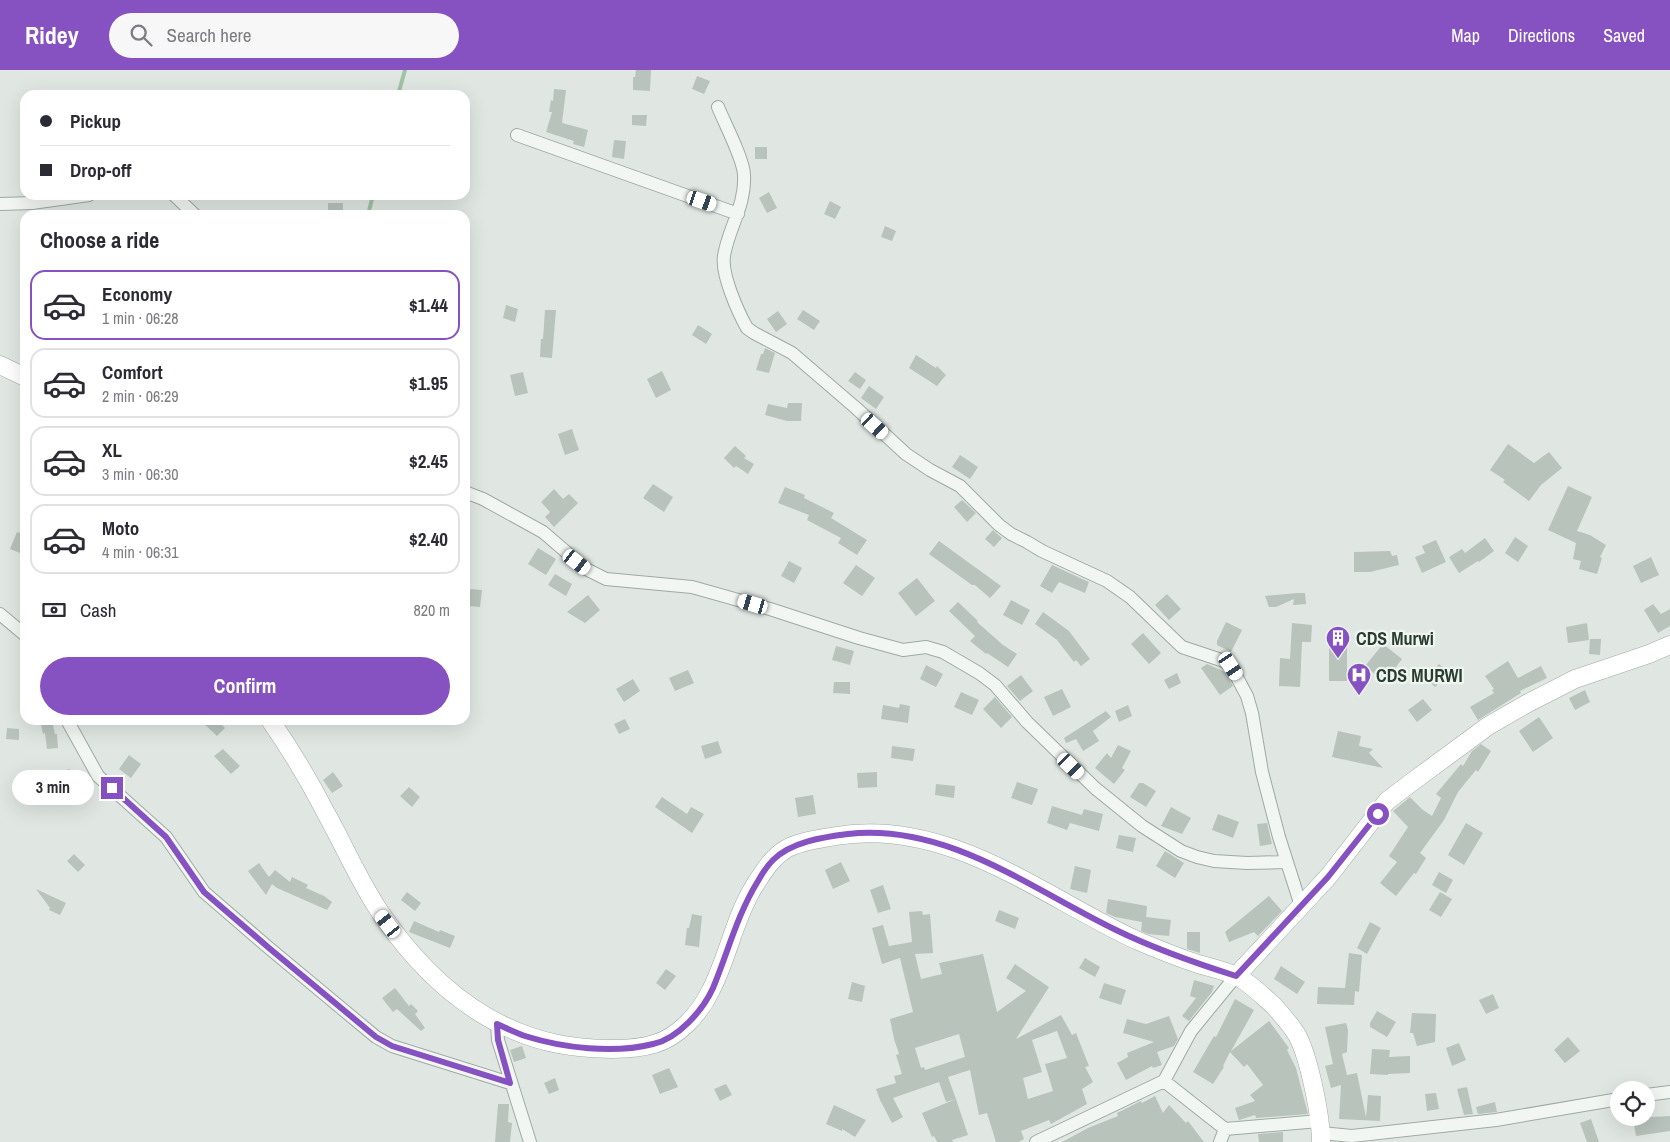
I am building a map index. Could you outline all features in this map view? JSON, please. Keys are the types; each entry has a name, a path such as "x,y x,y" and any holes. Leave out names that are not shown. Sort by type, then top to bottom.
{"main road":[{"path":"0,365 20,375"},
{"path":"1236,976 1328,877 1387,801 1488,726 1575,679 1670,645"},
{"path":"273,725 327,814 382,916 428,971 466,1004 497,1024 525,1036 582,1047 626,1048 655,1044 679,1031 699,1012 712,990 748,896 773,860 786,849 808,842 848,834 876,833 894,835 929,841 986,861 1115,930 1154,948 1236,976 1256,989 1295,1032 1308,1066 1321,1132"}],"street":[{"path":"718,107 744,169 744,181 738,214 727,244 724,268 727,280 748,328 792,354 856,408 906,454 930,470 960,486 999,525 1011,534 1106,581 1130,597 1182,646 1224,661 1231,666 1241,683 1250,705 1262,772 1301,906"},
{"path":"517,135 738,214"},
{"path":"0,204 53,200"},
{"path":"179,200 190,210"},
{"path":"470,494 544,532 586,569 606,579 692,586 903,650 926,647 943,652 995,685 1027,722 1095,788 1142,826 1181,851 1214,861 1247,863 1287,862"},
{"path":"0,614 20,631"},
{"path":"70,725 98,776 166,837 204,892 376,1037 392,1046 510,1083"},
{"path":"1036,1142 1164,1081 1191,1031 1236,976"},
{"path":"497,1024 498,1040 510,1083 530,1142"},
{"path":"1164,1081 1225,1130 1321,1132 1352,1136 1486,1121 1610,1100"},
{"path":"1655,1094 1670,1092"},
{"path":"1220,1142 1225,1130"}],"building":[{"path":"636,70 651,70 650,91 633,90 633,77 635,77"},
{"path":"697,76 710,81 704,94 692,89"},
{"path":"554,89 566,90 562,123 588,130 584,147 573,144 574,141 546,132 552,112 549,112 551,100 553,101"},
{"path":"632,115 647,115 646,126 632,125"},
{"path":"614,140 626,141 624,159 612,157"},
{"path":"755,147 767,147 767,159 755,159"},
{"path":"769,192 777,208 767,213 759,198"},
{"path":"830,201 841,207 835,219 824,214"},
{"path":"328,203 343,203 343,210 328,210"},
{"path":"885,226 896,231 892,241 881,237"},
{"path":"506,305 518,309 515,322 503,318"},
{"path":"545,310 556,310 552,358 540,357"},
{"path":"803,310 820,321 814,330 797,319"},
{"path":"778,311 787,324 776,332 767,319"},
{"path":"698,325 712,334 706,344 692,335"},
{"path":"765,348 775,353 769,373 756,370"},
{"path":"916,355 936,368 937,366 946,375 937,386 909,368"},
{"path":"662,371 671,390 656,398 647,379"},
{"path":"523,372 528,393 515,396 510,375"},
{"path":"855,372 866,380 860,389 848,381"},
{"path":"869,386 884,397 876,409 861,398"},
{"path":"788,403 802,403 801,421 787,421 765,415 768,404 787,408"},
{"path":"572,429 579,450 565,455 558,434"},
{"path":"1508,444 1534,463 1549,452 1562,468 1541,485 1529,501 1503,482 1505,480 1490,470"},
{"path":"735,446 746,456 744,458 754,464 748,474 736,466 734,468 724,458"},
{"path":"960,455 978,467 970,479 952,467"},
{"path":"653,484 673,497 664,512 643,498"},
{"path":"1568,486 1592,497 1577,531 1590,535 1606,545 1600,557 1602,558 1597,574 1579,569 1581,561 1573,559 1576,543 1548,530"},
{"path":"785,487 805,495 804,498 834,513 831,518 867,540 857,555 838,543 841,538 807,520 809,515 778,503"},
{"path":"554,489 563,499 569,494 578,503 554,527 545,517 550,512 541,502"},
{"path":"962,500 976,513 967,522 954,507"},
{"path":"993,530 1002,538 994,547 985,539"},
{"path":"17,532 20,533 20,553 10,549"},
{"path":"1515,537 1528,546 1518,562 1505,553"},
{"path":"1485,538 1494,551 1459,573 1449,557 1462,549 1465,553"},
{"path":"1436,540 1446,562 1422,573 1415,557 1425,553 1422,546"},
{"path":"939,541 1001,586 990,598 975,585 972,585 929,554"},
{"path":"538,548 556,559 546,575 528,564"},
{"path":"1390,551 1392,556 1397,555 1399,565 1370,572 1354,572 1354,552"},
{"path":"1651,557 1659,575 1641,583 1633,566"},
{"path":"789,561 802,568 794,583 781,576"},
{"path":"856,565 875,578 862,596 843,583"},
{"path":"1052,565 1089,582 1085,593 1059,582 1052,593 1040,586"},
{"path":"555,574 572,584 566,596 548,585"},
{"path":"917,578 935,601 916,616 898,593"},
{"path":"470,589 482,590 480,607 470,606"},
{"path":"1305,593 1306,604 1293,605 1294,599 1276,607 1269,607 1265,596"},
{"path":"1167,594 1181,609 1169,620 1155,605"},
{"path":"588,595 600,610 585,623 567,612"},
{"path":"1011,600 1030,610 1022,625 1003,615"},
{"path":"958,602 1003,645 1017,654 1008,667 986,654 970,641 975,636 949,611"},
{"path":"1653,604 1661,614 1670,609 1670,626 1658,633 1644,610"},
{"path":"1043,612 1069,631 1090,659 1081,666 1076,660 1074,662 1057,640 1035,624"},
{"path":"1226,622 1242,630 1231,652 1217,645"},
{"path":"1292,623 1312,625 1311,642 1302,642 1300,687 1279,686 1280,658 1290,659"},
{"path":"1587,623 1589,640 1568,643 1566,627"},
{"path":"1143,633 1161,653 1149,664 1131,644"},
{"name":"CDS Murwi","path":"1329,638 1347,638 1347,681 1329,681"},
{"path":"1590,639 1601,639 1600,655 1589,654"},
{"path":"1383,644 1402,659 1385,682 1365,666"},
{"path":"836,646 854,651 850,665 832,660"},
{"path":"1508,661 1518,678 1541,666 1547,678 1520,691 1521,693 1478,720 1470,707 1494,693 1492,690 1494,689 1485,676"},
{"path":"1207,664 1225,672 1233,686 1220,695 1201,668"},
{"path":"1439,664 1449,673 1435,687 1426,678"},
{"path":"926,665 943,674 936,687 920,679"},
{"path":"688,670 694,683 675,691 669,678"},
{"path":"1177,673 1181,683 1169,689 1164,680"},
{"path":"1021,675 1033,691 1020,701 1007,686"},
{"path":"633,679 640,691 624,702 616,689"},
{"path":"834,682 850,682 850,694 833,693"},
{"path":"1062,689 1071,707 1053,716 1044,697"},
{"path":"1585,690 1590,702 1575,710 1569,698"},
{"path":"961,692 979,700 972,715 954,707"},
{"path":"995,697 1012,717 1001,728 983,709"},
{"path":"1423,699 1432,710 1417,722 1408,710"},
{"path":"900,704 910,706 908,723 881,719 883,705 899,708"},
{"path":"1128,705 1132,716 1119,722 1115,711"},
{"path":"1106,711 1111,717 1093,731 1099,741 1083,751 1076,739 1066,743 1064,738"},
{"path":"1539,717 1553,738 1533,752 1519,731"},
{"path":"625,719 630,729 619,734 614,724"},
{"path":"41,725 53,725 55,734 57,734 58,748 47,749 45,733 43,734"},
{"path":"205,725 222,725 225,728 217,736"},
{"path":"7,728 19,729 19,740 6,739"},
{"path":"1338,731 1361,736 1359,746 1373,749 1369,753 1383,768 1332,757"},
{"path":"718,741 722,753 705,759 701,746"},
{"path":"1481,744 1491,751 1478,772 1476,770 1458,792 1444,820 1420,853 1426,858 1416,874 1414,873 1396,896 1380,883 1397,862 1389,856 1408,827 1393,811 1410,797 1432,816 1441,798 1436,794 1461,764 1463,766 1472,751"},
{"path":"1118,745 1131,751 1122,768 1125,770 1114,784 1095,768 1107,753 1111,758"},
{"path":"892,746 915,749 913,761 891,758"},
{"path":"223,749 240,766 231,774 214,756"},
{"path":"129,755 141,764 131,778 119,769"},
{"path":"68,769 79,774 71,790 61,785"},
{"path":"333,772 343,786 332,793 323,780"},
{"path":"877,772 877,787 858,788 857,773"},
{"path":"1017,782 1038,789 1032,805 1011,798"},
{"path":"1139,783 1143,783 1156,791 1146,807 1130,797"},
{"path":"936,784 955,786 954,798 935,795"},
{"path":"409,787 420,797 412,807 400,796"},
{"path":"813,795 816,814 798,817 795,798"},
{"path":"662,797 687,814 691,807 704,814 692,833 655,807"},
{"path":"1052,806 1082,815 1084,809 1103,814 1099,831 1070,823 1067,830 1047,823"},
{"path":"1171,807 1191,818 1182,834 1161,826"},
{"path":"1218,814 1239,822 1233,838 1212,830"},
{"path":"1267,823 1272,844 1260,846 1257,824"},
{"path":"1466,823 1483,833 1464,865 1448,855"},
{"path":"1119,835 1136,838 1133,852 1116,848"},
{"path":"1165,851 1184,863 1175,878 1156,866"},
{"path":"74,854 85,865 78,872 67,861"},
{"path":"841,862 850,881 833,889 825,870"},
{"path":"259,863 269,877 275,870 290,882 292,877 308,885 306,888 332,902 327,910 272,884 266,895 248,871"},
{"path":"1075,866 1091,870 1087,893 1070,889"},
{"path":"1439,872 1453,880 1446,893 1432,885"},
{"path":"883,885 891,909 878,913 870,890"},
{"path":"36,889 66,903 60,915 49,910 50,908"},
{"path":"407,892 421,903 415,911 401,900"},
{"path":"1440,892 1452,899 1441,917 1429,910"},
{"path":"1269,896 1282,911 1258,936 1254,932 1229,942 1225,932"},
{"path":"1108,899 1147,906 1146,917 1171,920 1169,936 1148,934 1141,931 1142,922 1115,917 1106,913"},
{"path":"999,910 1019,918 1015,929 995,921"},
{"path":"922,911 923,915 930,914 933,953 915,954 921,979 942,974 939,963 983,954 997,1012 1026,991 1006,978 1015,964 1049,987 1016,1039 1061,1015 1072,1035 1076,1033 1089,1066 1085,1067 1093,1082 1082,1089 1087,1104 1051,1124 1049,1120 1021,1131 1024,1139 1019,1142 996,1142 987,1113 979,1115 970,1070 948,1077 956,1099 946,1102 939,1082 893,1098 903,1117 892,1123 876,1089 896,1083 894,1076 902,1074 896,1055 899,1054 890,1019 913,1012 900,958 882,964 872,928 883,925 889,946 912,942 909,912","holes":["1057,1031 1067,1058 1045,1064 1053,1091 1028,1099 1023,1078 1042,1072 1032,1040","959,1034 965,1057 925,1070 924,1067 921,1068 915,1048"]},
{"path":"692,914 702,916 699,947 685,945 687,928 689,928"},
{"path":"414,921 439,932 440,930 455,936 450,948 409,932"},
{"path":"1370,922 1381,928 1367,954 1357,948"},
{"path":"1187,932 1200,932 1200,953 1187,949"},
{"path":"1349,953 1362,955 1359,992 1355,991 1354,1005 1317,1004 1318,987 1345,988"},
{"path":"1085,958 1100,967 1095,977 1079,968"},
{"path":"1281,966 1305,982 1297,994 1274,979"},
{"path":"666,969 676,976 665,990 656,983"},
{"path":"1194,980 1214,986 1212,992 1189,1021 1182,1016 1196,998 1190,996"},
{"path":"852,982 865,986 862,1002 848,999"},
{"path":"1104,983 1126,990 1121,1005 1099,998"},
{"path":"395,988 409,1006 411,1004 418,1011 415,1014 425,1028 421,1031 397,1009 393,1012 382,998"},
{"path":"1493,994 1499,1008 1486,1014 1479,1000"},
{"path":"1235,999 1254,1010 1231,1051 1269,1021 1289,1048 1287,1050 1296,1068 1308,1114 1256,1118 1255,1115 1239,1120 1235,1108 1255,1101 1250,1095 1263,1085 1247,1064 1244,1067 1230,1052 1224,1067 1213,1084 1193,1072 1214,1036 1216,1037"},
{"path":"1377,1011 1396,1022 1387,1037 1370,1027 1370,1023"},
{"path":"1412,1013 1436,1014 1435,1042 1417,1046 1413,1033 1410,1033"},
{"path":"1169,1016 1178,1039 1174,1046 1157,1052 1162,1065 1153,1068 1152,1066 1126,1080 1117,1063 1128,1057 1127,1053 1154,1042 1123,1033 1127,1019 1146,1024"},
{"path":"1346,1023 1348,1030 1347,1052 1342,1054 1347,1075 1357,1073 1366,1117 1368,1095 1381,1096 1380,1121 1339,1119 1341,1085 1331,1088 1325,1066 1333,1064 1325,1027"},
{"path":"1568,1037 1580,1051 1565,1063 1554,1050"},
{"path":"1459,1043 1466,1060 1452,1066 1446,1048"},
{"path":"522,1046 526,1058 514,1062 510,1050"},
{"path":"1372,1049 1390,1050 1389,1057 1410,1056 1410,1073 1370,1074"},
{"path":"669,1068 678,1087 660,1094 652,1075"},
{"path":"555,1078 559,1090 549,1094 544,1083"},
{"path":"726,1084 732,1095 720,1101 714,1089"},
{"path":"1467,1087 1473,1114 1464,1115 1457,1089"},
{"path":"1436,1093 1439,1109 1427,1111 1425,1094"},
{"path":"1155,1096 1163,1113 1169,1105 1186,1123 1188,1121 1204,1142 1062,1142 1088,1128 1118,1116 1117,1113 1141,1101 1142,1103"},
{"path":"956,1099 968,1135 952,1140 953,1142 937,1142 934,1136 932,1137 922,1113"},
{"path":"1495,1102 1497,1112 1478,1114 1476,1107"},
{"path":"498,1104 509,1104 508,1122 512,1123 510,1142 495,1142"},
{"path":"834,1105 866,1120 855,1137 842,1129 842,1131 826,1124"},
{"path":"1670,1116 1670,1131 1636,1136 1634,1126 1655,1126 1655,1117"},
{"path":"1591,1119 1599,1142 1587,1142 1580,1123"},
{"path":"1283,1132 1283,1142 1259,1142 1258,1134"}],"waterway":[{"path":"399,90 405,70"},
{"path":"369,210 372,200"}],"place":[{"name":"CDS Murwi","path":"1338,659"},
{"name":"CDS MURWI","path":"1359,696"}],"route":[{"path":"112,788 166,837 204,892 376,1037 392,1046 510,1083 498,1040 497,1024 525,1036 558,1044 582,1047 626,1048 655,1044 679,1031 699,1012 712,990 740,914 748,896 762,874 773,860 786,849 808,842 848,834 876,833 929,841 956,849 986,861 1115,930 1162,952 1236,976 1328,877 1378,814"}]}
